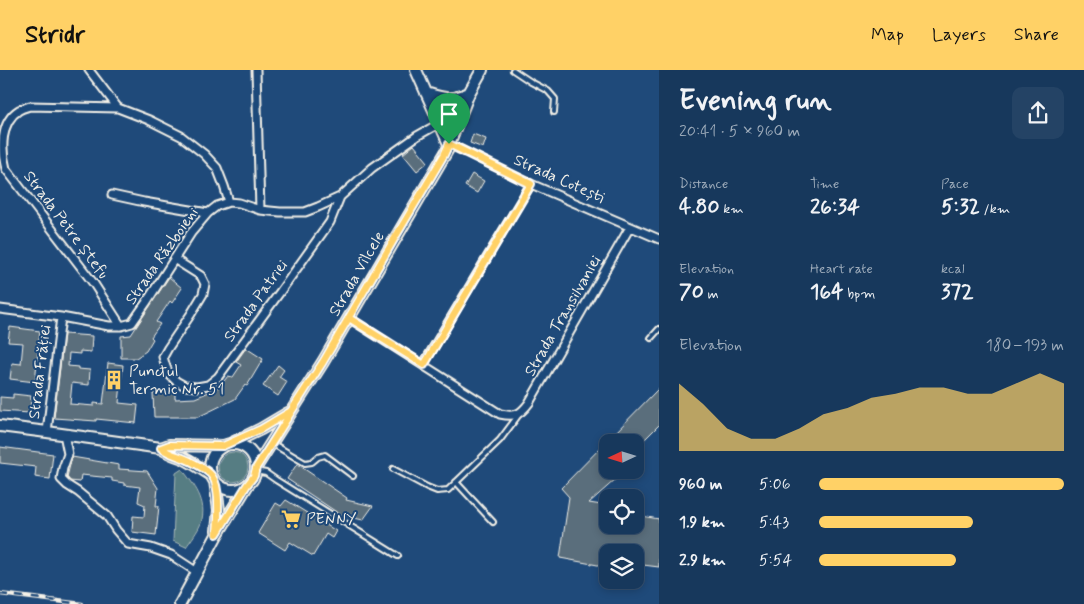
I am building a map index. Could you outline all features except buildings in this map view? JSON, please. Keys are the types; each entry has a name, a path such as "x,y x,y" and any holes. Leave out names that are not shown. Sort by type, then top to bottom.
{"main road":[{"path":"416,70 449,144"},
{"name":"Strada Vîlcele","path":"256,469 323,362 444,155 469,94 482,70"},
{"path":"426,93 448,99 456,99 469,94"},
{"name":"Strada Vîlcele","path":"226,445 261,429 291,411"},
{"path":"0,426 161,448 190,462 213,478 220,486 234,490 247,485"},
{"path":"161,448 169,445 236,444 248,450 255,461 256,469 254,476 217,534 180,604"},
{"path":"217,534 219,510 210,462 217,450 226,445"}],"street":[{"path":"89,70 118,108 149,120 181,136 204,154 217,168 229,202 260,210 305,212 318,208 340,197 372,168 417,136 440,123"},
{"path":"256,70 260,210"},
{"name":"Strada Petre Ștefu","path":"118,108 30,106 18,111 8,121 3,132 2,147 3,170 94,284 121,326"},
{"name":"Strada Cotești","path":"449,144 531,184 659,239"},
{"path":"424,365 531,184"},
{"path":"112,195 208,213"},
{"name":"Strada Patriei","path":"174,259 201,276 205,284 203,294 192,314 163,357 169,374 176,381 185,386 197,387 208,385 218,377 330,222 340,197"},
{"name":"Strada Războieni","path":"0,309 109,326 121,326 132,323 191,233 208,213 217,206 229,202"},
{"name":"Strada Transilvaniei","path":"518,414 529,403 630,227"},
{"name":"Strada Frăției","path":"47,432 61,317"},
{"path":"349,318 500,414 510,416 518,414"},
{"path":"64,434 68,454 63,468 62,479 67,485 107,516 128,544 151,548 171,555 197,572"}],"lane":[{"path":"513,70 548,91 555,98 554,112"},
{"path":"650,338 659,329"},
{"path":"393,469 428,487 437,490 448,490 500,440 518,414"},
{"path":"271,443 305,463 312,462 318,457 325,455 353,476"},
{"path":"256,469 266,473 398,556"},
{"path":"456,482 493,522"}],"green space":[{"path":"233,452 244,456 248,467 244,478 233,482 222,478 218,467 222,456"},
{"path":"182,469 199,494 203,508 201,523 186,547 173,541 176,473"}],"railway":[{"path":"0,594 82,604"}],"place":[{"name":"Punctul Termic Nr. 51","path":"114,380"},
{"name":"PENNY","path":"291,519"}],"route":[{"path":"449,144 432,177 323,362 291,411 261,429 223,446 169,445 161,448 212,475 215,481 219,510 217,534 251,481 256,468 323,362 349,318 424,365 531,184 449,144"}]}
